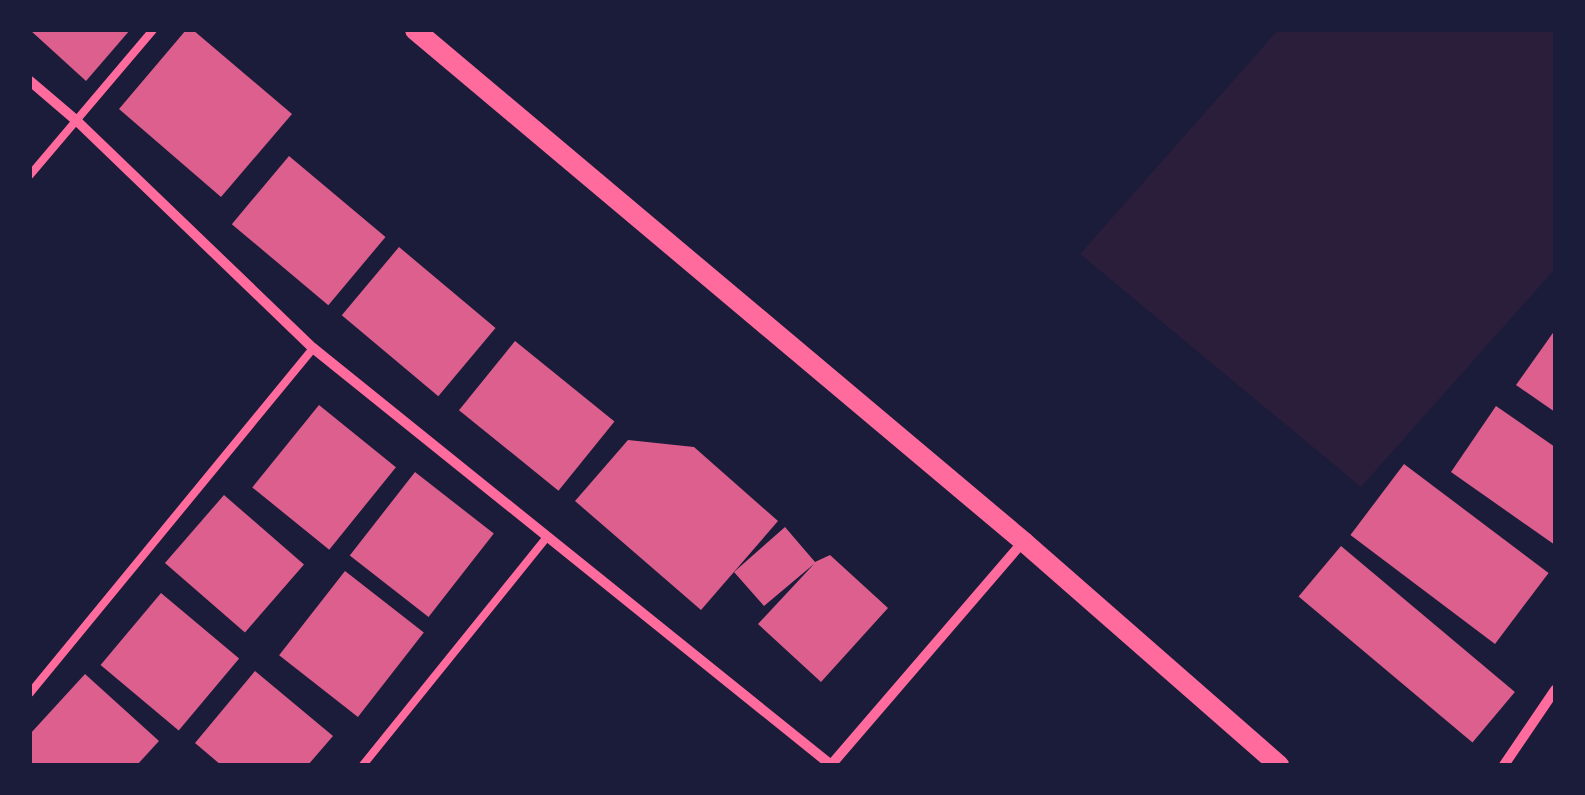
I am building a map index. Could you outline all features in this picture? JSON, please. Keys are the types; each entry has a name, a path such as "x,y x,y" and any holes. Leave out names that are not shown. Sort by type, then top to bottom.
{"main road":[{"path":"415,30 1024,542 1279,765"}],"street":[{"path":"30,81 78,122 313,348 831,765 1024,542"},
{"path":"1504,765 1555,690"}],"lane":[{"path":"30,175 152,30"},
{"path":"30,692 313,348"},
{"path":"364,765 546,538"}],"shaded area":[{"path":"1278,30 1555,30 1555,269 1361,487 1080,254"}],"building":[{"path":"30,30 130,30 86,81"},
{"path":"186,30 193,30 292,114 221,197 119,109"},
{"path":"289,156 386,237 328,305 232,224"},
{"path":"399,247 496,328 438,396 342,315"},
{"path":"1555,330 1555,412 1516,385"},
{"path":"515,341 614,422 558,491 459,410"},
{"path":"319,405 396,467 329,550 252,487"},
{"path":"1496,406 1555,447 1555,545 1451,472"},
{"path":"628,440 694,447 778,521 701,610 575,501"},
{"path":"1404,464 1549,573 1495,644 1350,535"},
{"path":"415,472 494,534 429,617 350,556"},
{"path":"224,495 304,565 245,632 165,563"},
{"path":"785,527 815,562 830,555 888,608 821,682 758,624 814,564 764,606 734,572"},
{"path":"1341,546 1515,692 1472,742 1299,597"},
{"path":"345,571 424,633 358,717 279,655"},
{"path":"161,593 239,659 179,731 101,665"},
{"path":"255,671 333,736 308,765 221,765 195,743"},
{"path":"85,674 159,741 137,765 34,765 30,761 30,734"}]}
